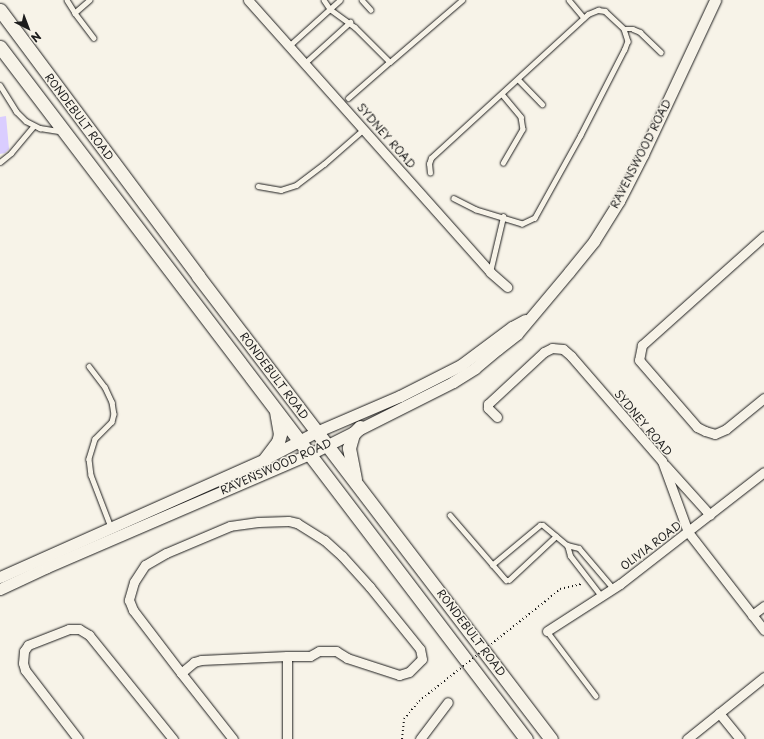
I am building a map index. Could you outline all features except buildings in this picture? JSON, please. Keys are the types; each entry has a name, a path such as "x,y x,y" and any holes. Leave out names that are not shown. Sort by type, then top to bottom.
{"main road":[{"name":"RONDEBULT ROAD","path":"0,10 316,432 551,739"},
{"name":"RONDEBULT ROAD","path":"0,47 526,739"},
{"path":"265,459 278,442 280,434 275,408"},
{"path":"357,486 350,460 349,448 353,434 360,427"}],"street":[{"name":"SYDNEY ROAD","path":"248,0 490,272 507,287"},
{"name":"RAVENSWOOD ROAD","path":"0,577 310,454 360,427 423,398 470,372 517,334 594,241 620,201 715,0"},
{"path":"764,236 642,345 639,360 697,427 705,431 715,434 726,429 764,398"},
{"name":"RAVENSWOOD ROAD","path":"0,589 113,532 265,459 316,432 400,396 437,378 461,365 512,327 533,315"},
{"name":"SYDNEY ROAD","path":"497,417 488,408 488,404 544,352 558,347 571,356 662,461 688,532 764,630"},
{"path":"662,461 710,515"},
{"name":"OLIVIA ROAD","path":"547,631 600,595 613,588 688,532 764,472"},
{"path":"181,673 194,662 201,660 310,656 319,651 336,651 347,658 399,675 408,672 420,662 422,656 420,649 370,587 342,556 324,540 297,523 288,521 258,522 230,526 183,545 145,565 134,582 129,600 133,610 181,673 233,739"},
{"path":"752,615 764,606"},
{"path":"78,739 25,670 23,664 24,651 28,645 69,629 79,629 89,635 173,739"},
{"path":"286,739 287,656"},
{"path":"687,739 764,677"},
{"path":"420,739 448,702"},
{"path":"719,713 740,739"}],"lane":[{"path":"68,0 75,13 94,38"},
{"path":"75,13 90,0"},
{"path":"324,0 330,9 350,22 390,62"},
{"path":"289,46 340,0"},
{"path":"362,0 371,10"},
{"path":"349,98 462,0"},
{"path":"569,0 584,18"},
{"path":"430,173 429,164 431,158 584,18 593,12 605,11 624,29 628,41 626,49 536,218 522,224 476,210 454,200"},
{"path":"305,63 350,22"},
{"path":"624,29 633,29 640,32 661,52"},
{"path":"518,79 542,104"},
{"path":"0,85 21,116 34,126 65,132"},
{"path":"502,94 521,117 523,129 503,163"},
{"path":"0,162 11,154 34,126"},
{"path":"258,186 281,190 296,185 324,164 364,129"},
{"path":"490,272 503,217"},
{"path":"88,366 106,387 112,402 114,414 112,422 95,439 89,459 91,475 113,532"},
{"path":"450,515 504,579 509,580 556,536"},
{"path":"492,565 536,526 543,525 567,545 579,548 613,588"},
{"path":"567,545 570,556 600,595"},
{"path":"547,631 596,696"}],"path":[{"path":"402,739 404,719 419,701 560,588 590,583"}]}
